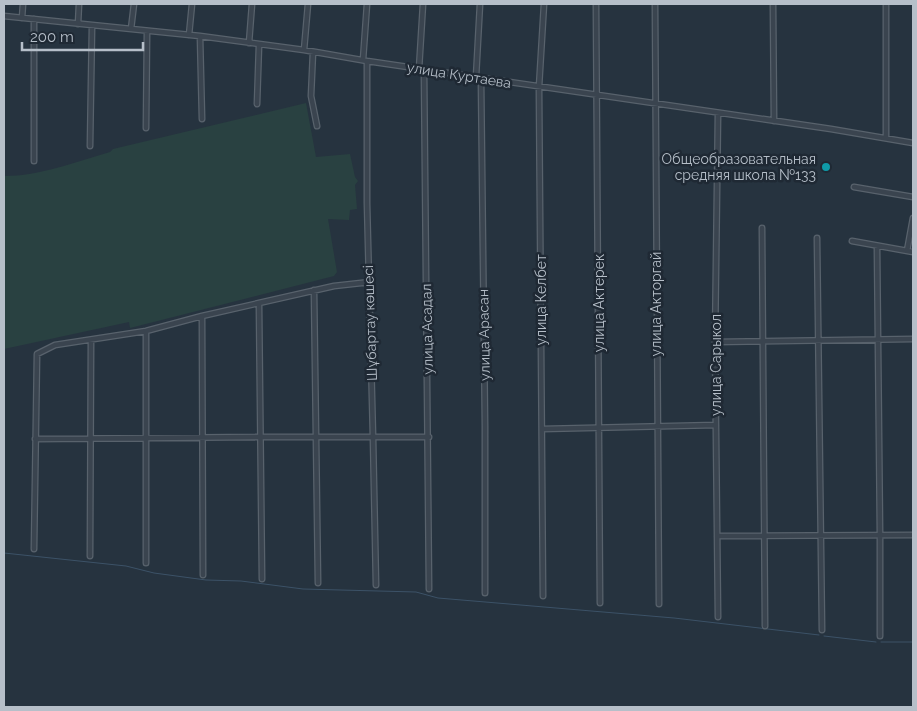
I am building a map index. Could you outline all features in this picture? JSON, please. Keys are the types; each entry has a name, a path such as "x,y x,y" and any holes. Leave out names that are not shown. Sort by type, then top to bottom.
{"street":[{"path":"22,4 22,18"},
{"path":"78,24 79,4"},
{"path":"131,29 134,4"},
{"path":"189,35 192,4"},
{"path":"249,44 252,4"},
{"path":"304,50 308,4"},
{"name":"Шұбартау көшесі","path":"367,4 365,60 367,203 376,585"},
{"name":"улица Асадал","path":"423,4 421,69 429,438 429,589"},
{"name":"улица Арасан","path":"480,4 479,77 485,416 485,593"},
{"name":"улица Келбет","path":"543,596 540,87 544,4"},
{"name":"улица Актерек","path":"596,4 600,603"},
{"name":"улица Акторгай","path":"655,4 659,604"},
{"path":"773,4 774,121"},
{"path":"886,4 886,138"},
{"name":"улица Куртаева","path":"4,16 200,36 304,50 913,143"},
{"path":"34,19 34,161"},
{"path":"90,146 92,26"},
{"path":"146,128 147,32"},
{"path":"200,36 202,119"},
{"path":"257,104 259,45"},
{"path":"313,52 311,96 317,126"},
{"name":"улица Сарыкол","path":"718,113 715,342 718,617"},
{"path":"854,187 913,197"},
{"path":"907,251 913,218"},
{"path":"762,228 765,626"},
{"path":"817,238 820,341 822,630"},
{"path":"852,241 913,252"},
{"path":"877,246 880,636"},
{"path":"34,549 37,354 55,345 146,331 314,290 370,282"},
{"path":"314,290 318,583"},
{"path":"259,304 262,579"},
{"path":"202,316 204,575"},
{"path":"146,331 146,563"},
{"path":"715,342 913,339"},
{"path":"90,340 90,556"},
{"path":"542,429 716,426"},
{"path":"35,439 203,437 429,438"},
{"path":"717,536 913,535"}],"green space":[{"path":"306,103 316,157 350,154 355,177 358,181 355,185 357,209 350,210 349,220 328,219 337,272 334,276 130,328 129,322 4,349 4,176 44,171 110,152 113,149"}],"waterway":[{"path":"4,553 126,566 154,573 206,580 241,581 303,589 416,592 438,598 674,618 819,635"},
{"path":"824,636 876,642"},
{"path":"881,642 913,642"}],"place":[{"name":"Общеобразовательная средняя школа №133","path":"826,167"}]}
